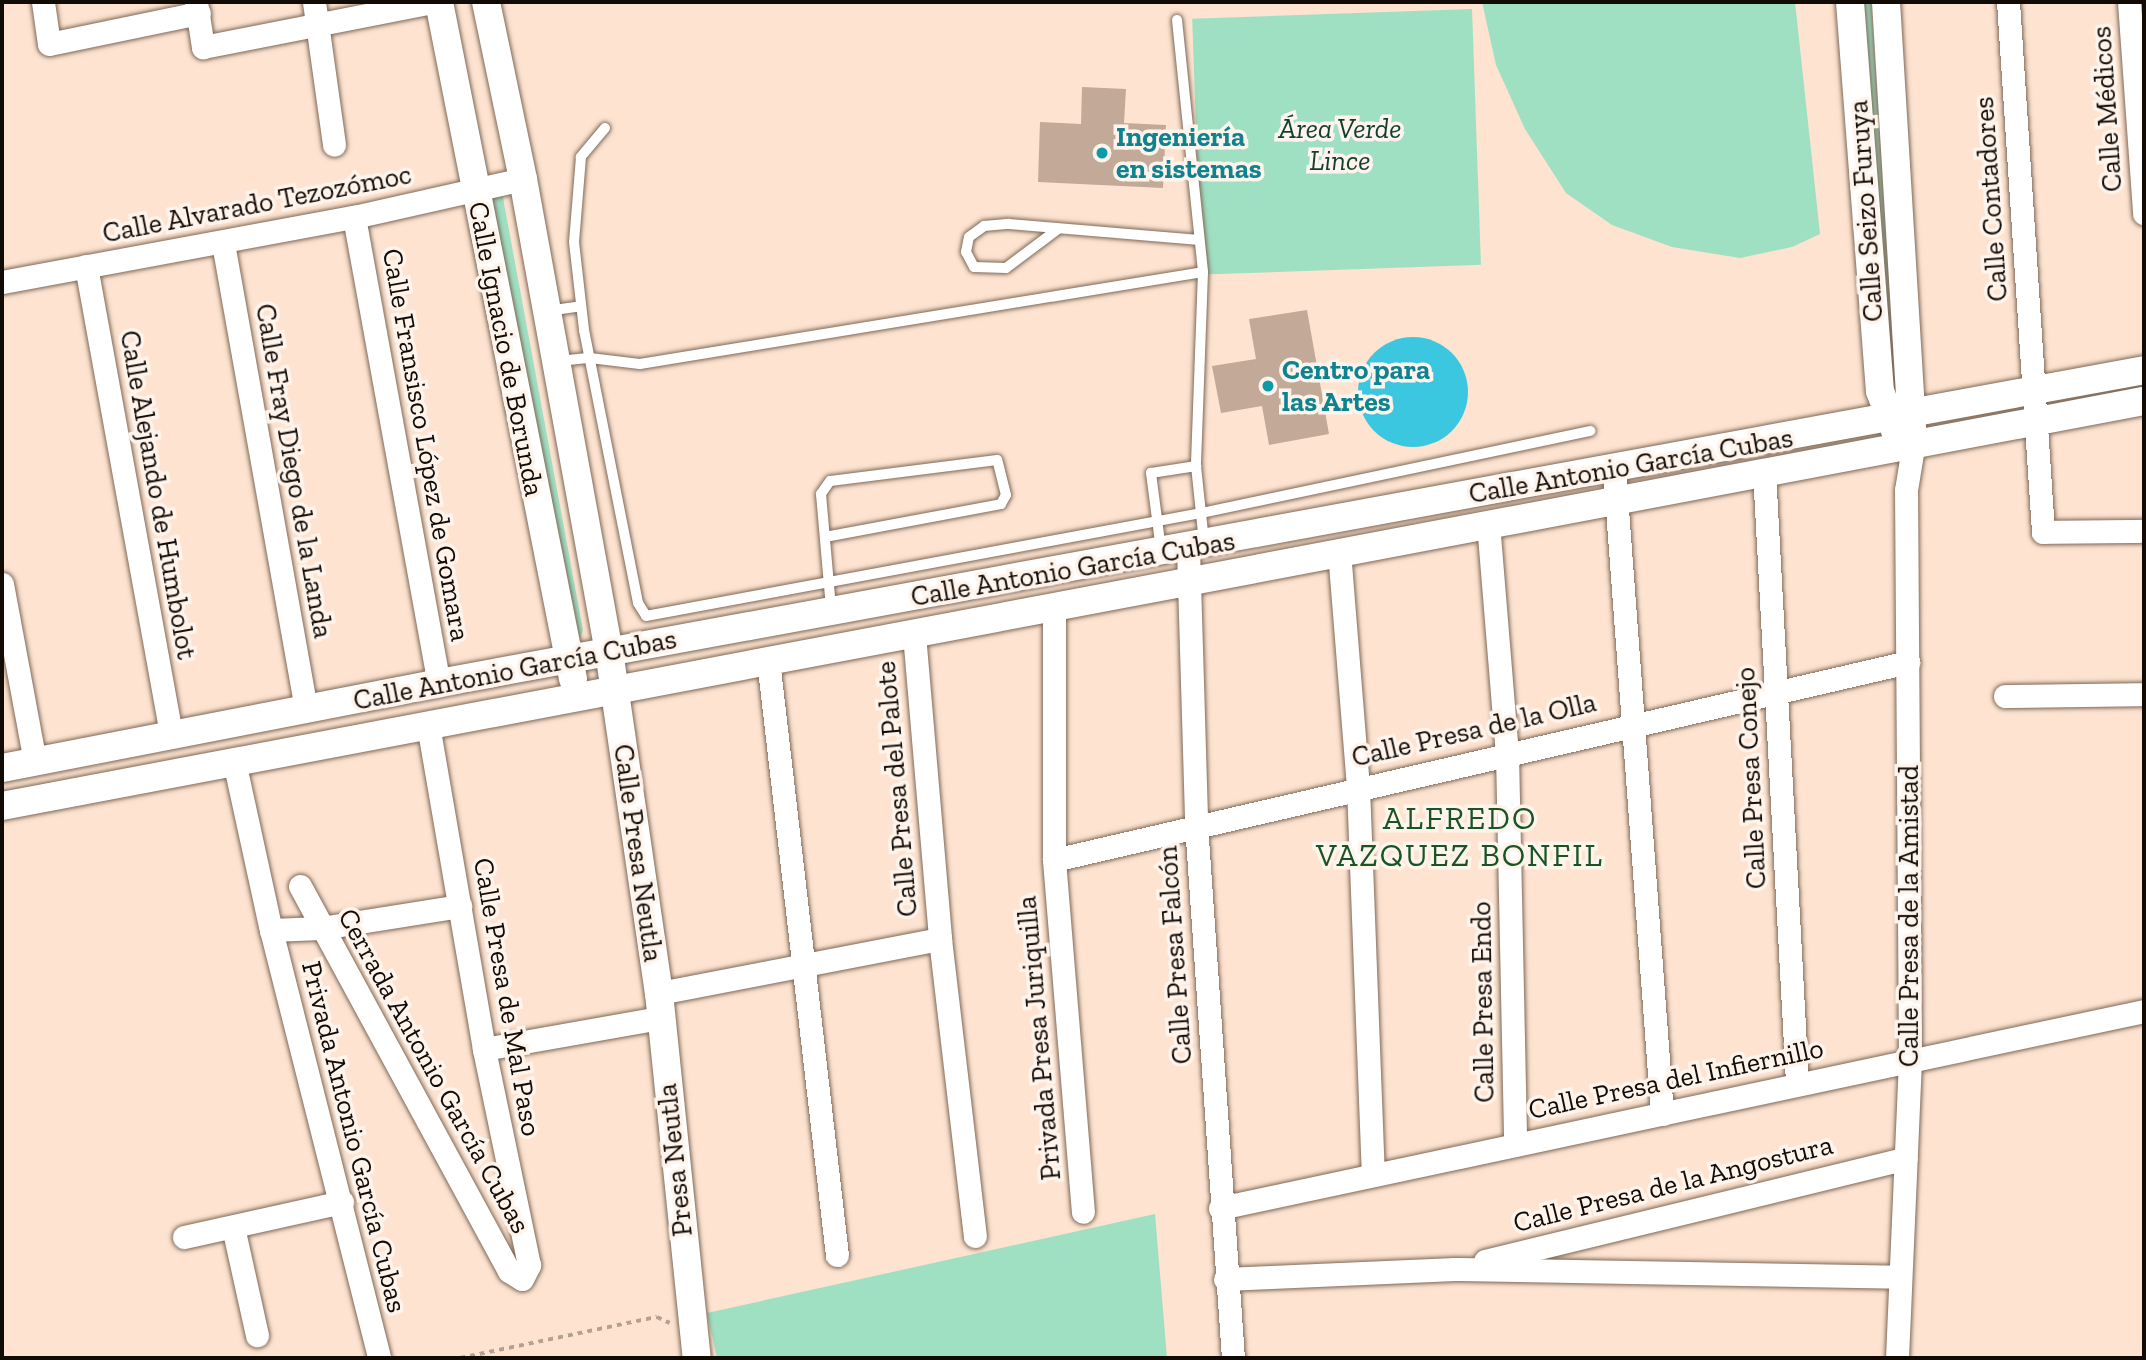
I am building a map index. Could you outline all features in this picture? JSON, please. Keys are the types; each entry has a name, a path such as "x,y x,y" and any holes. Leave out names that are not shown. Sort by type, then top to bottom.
{"street":[{"path":"43,2 49,44 197,8 202,47 316,13 433,2"},
{"name":"Calle Ignacio de Borunda","path":"439,2 577,695"},
{"name":"Calle Ignacio de Borunda","path":"486,2 523,179 614,688"},
{"name":"Calle Seizo Furuya","path":"1850,2 1880,391 1903,430"},
{"name":"Calle Seizo Furuya","path":"1886,2 1903,430"},
{"name":"Calle Contadores","path":"2008,2 2043,533 2144,531"},
{"name":"Calle Médicos","path":"2129,2 2144,213"},
{"path":"316,13 334,145"},
{"name":"Calle Alvarado Tezozómoc","path":"2,282 223,243 475,193 523,179"},
{"name":"Calle Fransisco López de Gomara","path":"354,217 439,683"},
{"name":"Calle Fray Diego de la Landa","path":"223,243 306,709"},
{"name":"Calle Alejando de Humbolot","path":"86,266 171,734"},
{"name":"Calle Antonio García Cubas","path":"2,806 1764,471 2033,391 2144,370"},
{"name":"Calle Antonio García Cubas","path":"2,768 609,651 832,613 1614,469 1903,430 2036,420 2144,401"},
{"name":"Calle Presa de la Amistad","path":"1897,1358 1910,1059 1907,473 1903,430"},
{"path":"1614,469 1662,1114"},
{"name":"Calle Presa Conejo","path":"1764,471 1797,1083"},
{"name":"Calle Presa Endo","path":"1488,523 1507,753 1515,1145"},
{"name":"Calle Presa Falcón","path":"1184,549 1191,582 1196,824 1220,1208 1233,1358"},
{"path":"1339,551 1358,787 1373,1175"},
{"path":"2,584 35,762"},
{"name":"Privada Presa Juriquilla","path":"1054,605 1054,860 1083,1212"},
{"name":"Calle Presa del Palote","path":"914,634 940,939 975,1236"},
{"path":"768,660 837,1255"},
{"name":"Calle Presa de la Olla","path":"1054,860 1196,824 1908,662"},
{"name":"Calle Presa Neutla","path":"614,688 659,1005"},
{"path":"2005,696 2144,694"},
{"name":"Calle Presa de Mal Paso","path":"428,723 484,1049 529,1265 522,1279"},
{"path":"234,761 271,930 321,928 460,906"},
{"name":"Cerrada Antonio García Cubas","path":"300,886 509,1271 522,1279"},
{"name":"Privada Antonio García Cubas","path":"271,930 342,1202 379,1358"},
{"path":"484,1049 805,967 940,939"},
{"name":"Presa Neutla","path":"659,1005 696,1358"},
{"name":"Calle Presa del Infiernillo","path":"1220,1208 2144,1011"},
{"name":"Calle Presa de la Angostura","path":"1455,1269 1906,1158"},
{"path":"184,1237 342,1202"},
{"path":"233,1227 257,1335"},
{"name":"Calle Presa de la Angostura","path":"1225,1279 1455,1269 1900,1278"}],"lane":[{"path":"1177,20 1203,272 1196,466 1201,513 1184,549 1157,521 1151,473 1196,466"},
{"path":"605,128 581,157 574,242 590,358 638,603 646,616 1201,513 1590,431"},
{"path":"1059,229 1006,268 974,267 966,252 969,237 984,226 1059,229 1199,240"},
{"path":"556,361 590,358 640,364 1203,272"},
{"path":"547,311 582,306"},
{"path":"825,537 1002,504 1006,495 997,460 830,481 821,494 832,613"}],"path":[{"path":"460,1358 657,1317 672,1325 674,1336"}],"green space":[{"path":"1482,2 1795,2 1820,234 1792,247 1740,258 1672,247 1612,225 1566,193 1525,129 1496,65"},
{"path":"1860,2 1871,2 1897,391 1892,399"},
{"name":"Área Verde Lince","path":"1472,9 1481,265 1201,275 1192,19"},
{"path":"501,187 583,630 578,644 489,194"},
{"path":"1155,1214 1167,1358 717,1358 707,1313"}],"water":[{"path":"1413,337 1434,341 1452,353 1464,371 1468,392 1464,413 1452,431 1434,443 1413,447 1392,443 1374,431 1362,413 1358,392 1362,371 1374,353 1392,341"}],"building":[{"name":"Ingeniería en sistemas","path":"1082,87 1126,89 1124,123 1166,125 1163,188 1038,182 1040,122 1081,124"},
{"name":"Centro para las Artes","path":"1307,310 1329,434 1269,445 1262,406 1221,413 1212,366 1256,359 1249,319"}],"place":[{"name":"Ingeniería en sistemas","path":"1102,153"},
{"name":"Centro para las Artes","path":"1268,386"}],"district":[{"name":"ALFREDO VAZQUEZ BONFIL","path":"1460,838"}]}
